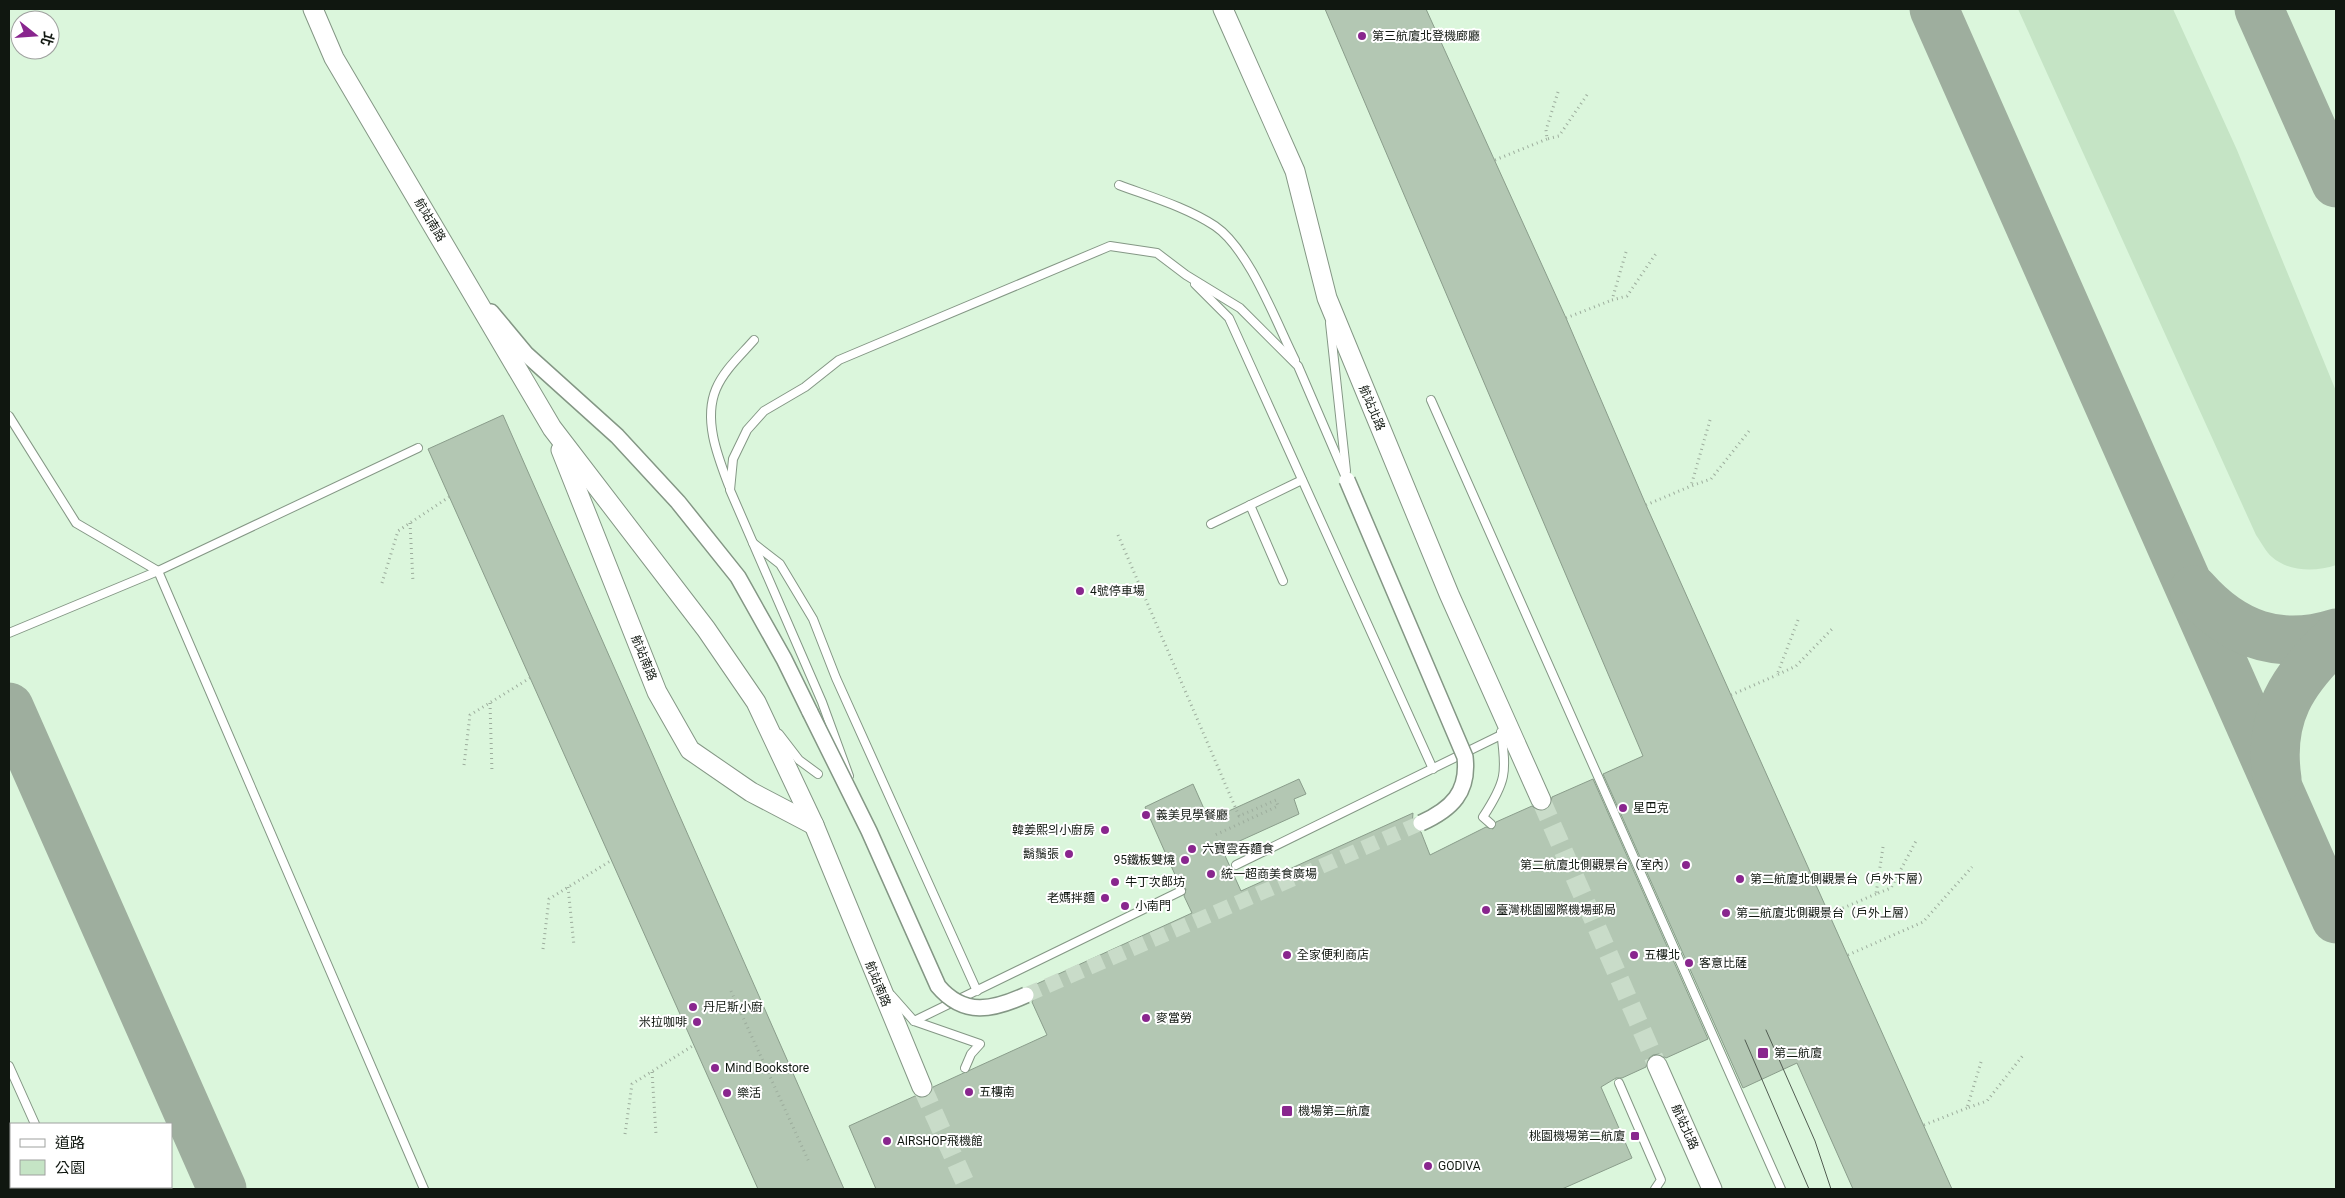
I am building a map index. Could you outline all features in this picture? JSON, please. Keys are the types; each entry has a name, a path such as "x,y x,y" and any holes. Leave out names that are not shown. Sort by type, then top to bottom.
{"street":[{"name":"航站南路","path":"313,9 334,58 552,428 706,628 756,702 814,825 922,1088"},
{"name":"航站北路","path":"1222,9 1295,171 1327,298 1449,594 1541,800"},
{"path":"469,286 526,354 617,436 678,502 738,577 784,659 869,831 938,986 946,996 962,1005 980,1008 998,1007 1026,995"},
{"name":"航站南路","path":"552,428 657,692 690,750 751,792 814,825"},
{"path":"1347,480 1465,756 1467,772 1463,789 1452,804 1436,816 1421,823"},
{"name":"航站北路","path":"1657,1065 1712,1189"}],"lane":[{"path":"1119,185 1176,206 1216,226 1241,251 1298,366 1347,480"},
{"path":"730,490 733,459 747,430 764,411 804,387 840,360 1110,246 1157,253 1186,275 1240,308 1298,366"},
{"path":"1186,275 1228,318 1433,769"},
{"path":"1327,298 1347,480"},
{"path":"754,340 732,364 716,389 711,414 716,451 751,541 822,702 869,831"},
{"path":"1431,400 1781,1189"},
{"path":"9,416 76,523 158,571 424,1189"},
{"path":"9,633 158,571 418,448"},
{"path":"1211,524 1302,480"},
{"path":"1250,505 1283,581"},
{"path":"751,541 780,564 813,619 836,678 977,991"},
{"path":"1491,824 1483,817 1498,794 1506,767 1494,696"},
{"path":"756,702 799,760 818,774"},
{"path":"1236,865 1501,735"},
{"path":"914,1021 1181,891"},
{"path":"875,976 914,1021 980,1044 971,1054 965,1068"},
{"path":"9,1066 35,1123"},
{"path":"1619,1083 1661,1180 1655,1189"}],"path":[{"path":"1546,139 1546,130 1558,92"},
{"path":"1495,160 1546,139 1559,136 1589,92"},
{"path":"1612,300 1626,252"},
{"path":"1566,318 1626,296 1657,252"},
{"path":"1691,486 1710,420"},
{"path":"1646,505 1711,479 1748,431"},
{"path":"382,582 398,531 450,497"},
{"path":"410,523 413,582"},
{"path":"1118,535 1239,816 1276,800 1278,806 1215,835"},
{"path":"1777,675 1798,620"},
{"path":"1731,695 1796,666 1833,628"},
{"path":"464,765 470,715 530,678"},
{"path":"490,702 492,773"},
{"path":"1829,914 1891,888 1916,841"},
{"path":"1876,894 1884,847"},
{"path":"543,949 549,899 612,860"},
{"path":"1848,955 1923,922 1972,867"},
{"path":"568,887 574,946"},
{"path":"731,991 809,1162"},
{"path":"626,1134 632,1084 694,1045"},
{"path":"1924,1125 1987,1101 2024,1054"},
{"path":"1967,1108 1982,1062"},
{"path":"652,1072 656,1134"}],"shaded area":[{"path":"9,9 2336,9 2336,1189 9,1189"}],"green space":[{"path":"2018,9 2173,9 2237,150 2336,391 2336,565 2311,570 2286,566 2270,555 2256,535"}],"building":[{"path":"1325,9 1426,9 1566,318 1646,505 1952,1189 1853,1189 1797,1063 1743,1088 1603,774 1643,756"},
{"path":"503,415 844,1189 758,1189 428,449"},
{"path":"1299,779 1306,794 1294,799 1299,814 1222,849 1241,891 1413,813 1412,827 1421,832 1430,855 1486,827 1493,829 1496,822 1532,806 1539,811 1546,810 1550,806 1552,797 1593,779 1708,1039 1666,1058 1659,1054 1653,1055 1648,1059 1646,1067 1622,1078 1616,1078 1601,1087 1632,1158 1562,1189 876,1189 849,1126 915,1096 927,1097 933,1087 1047,1035 1032,1002 1035,996 1030,987 1192,913 1184,896 1186,889 1180,886 1145,807 1193,784 1209,820"}],"taxiway":[{"path":"1934,9 2336,919"},
{"path":"2259,9 2336,183"},
{"path":"2194,590 2225,618 2241,628 2258,635 2276,639 2295,640 2336,633"},
{"path":"2277,779 2276,736 2280,718 2287,701 2307,669 2336,638"},
{"path":"9,707 222,1189"}],"tunnel":[{"path":"1541,800 1657,1065"},
{"path":"1026,995 1421,823"},
{"path":"922,1087 968,1189"}],"tram line":[{"path":"1766,1030 1815,1141 1831,1189"},
{"path":"1745,1040 1809,1189"}],"place":[{"name":"第三航廈北登機廊廳","path":"1362,36"},
{"name":"4號停車場","path":"1080,591"},
{"name":"星巴克","path":"1623,808"},
{"name":"義美見學餐廳","path":"1146,815"},
{"name":"韓姜熙의小廚房","path":"1105,830"},
{"name":"六寶雲吞麵食","path":"1192,849"},
{"name":"鬍鬚張","path":"1069,854"},
{"name":"95鐵板雙燒","path":"1185,860"},
{"name":"第二航廈北側觀景台（室內）","path":"1686,865"},
{"name":"統一超商美食廣場","path":"1211,874"},
{"name":"第二航廈北側觀景台（戶外下層）","path":"1740,879"},
{"name":"牛丁次郎坊","path":"1115,882"},
{"name":"老媽拌麵","path":"1105,898"},
{"name":"小南門","path":"1125,906"},
{"name":"臺灣桃園國際機場郵局","path":"1486,910"},
{"name":"第二航廈北側觀景台（戶外上層）","path":"1726,913"},
{"name":"全家便利商店","path":"1287,955"},
{"name":"五樓北","path":"1634,955"},
{"name":"客意比薩","path":"1689,963"},
{"name":"丹尼斯小廚","path":"693,1007"},
{"name":"麥當勞","path":"1146,1018"},
{"name":"米拉咖啡","path":"697,1022"},
{"name":"第二航廈","path":"1763,1053"},
{"name":"Mind Bookstore","path":"715,1068"},
{"name":"五樓南","path":"969,1092"},
{"name":"樂活","path":"727,1093"},
{"name":"機場第二航廈","path":"1287,1111"},
{"name":"桃園機場第二航廈","path":"1635,1136"},
{"name":"AIRSHOP飛機館","path":"887,1141"},
{"name":"GODIVA","path":"1428,1166"}]}
